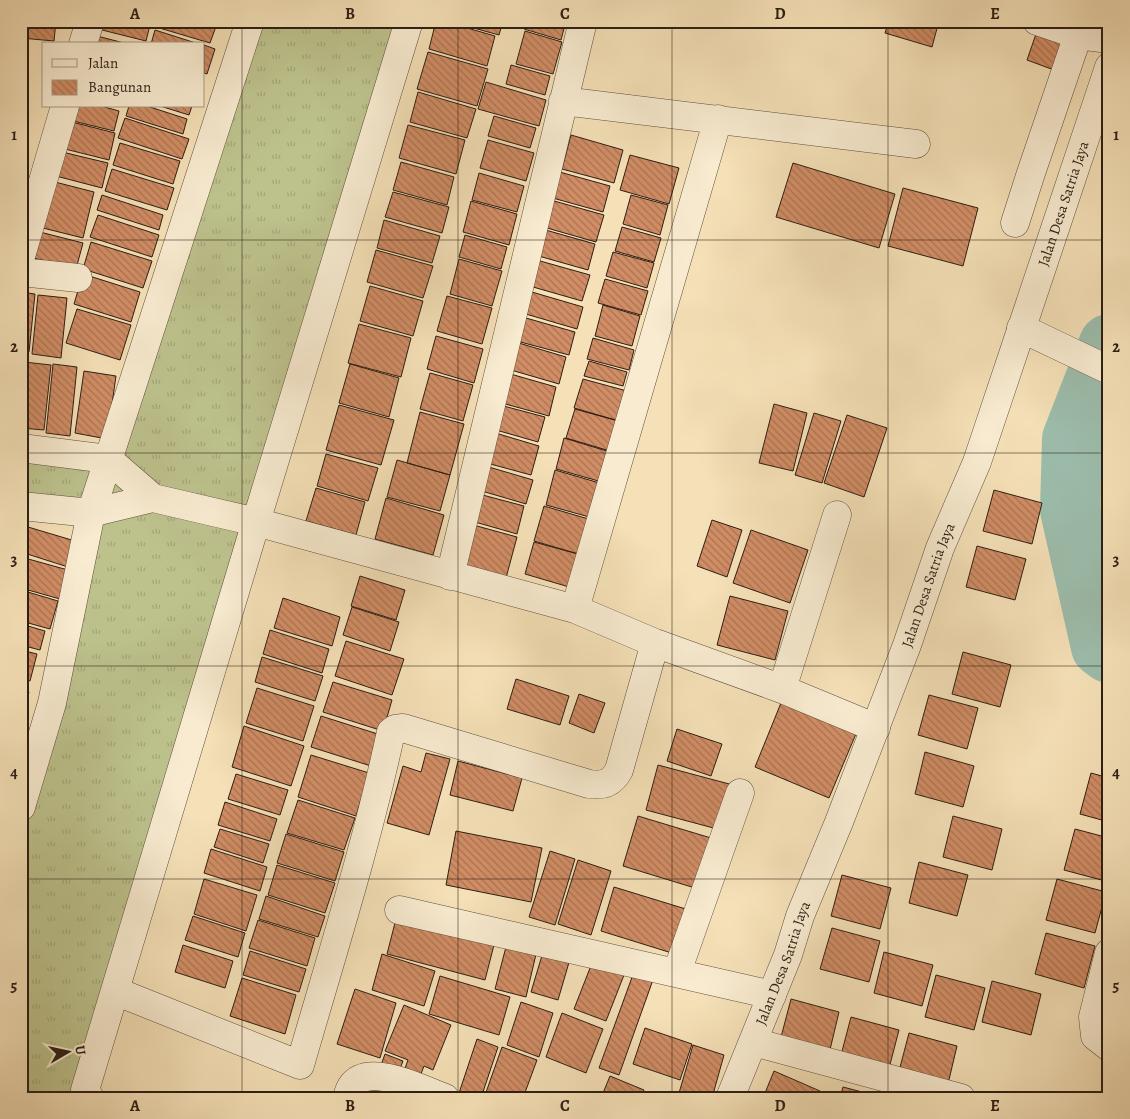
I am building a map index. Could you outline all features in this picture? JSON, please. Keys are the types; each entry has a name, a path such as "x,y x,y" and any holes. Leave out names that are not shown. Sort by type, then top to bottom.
{"street":[{"path":"84,42 90,21"},
{"path":"21,807 52,703 90,513 250,21"},
{"path":"90,1098 85,1090 256,522 410,21"},
{"path":"450,576 583,21"},
{"path":"1037,21 1078,35 1109,39"},
{"path":"1015,223 1078,35"},
{"name":"Jalan Desa Satria Jaya","path":"730,1098 754,1042 788,955 800,916 876,728 907,646 940,548 977,462 1025,330 1109,67"},
{"path":"563,101 916,144"},
{"path":"21,256 64,108"},
{"path":"575,609 718,119"},
{"path":"21,272 78,278"},
{"path":"1025,330 1109,370"},
{"path":"21,448 108,459 153,498"},
{"path":"21,506 90,513 153,498 256,522 575,609 655,643 782,689 876,728"},
{"path":"782,689 837,515"},
{"path":"115,991 300,1065 378,794 391,732 395,729 403,728 589,784 606,784 615,778 620,770 655,643"},
{"path":"676,972 740,793"},
{"path":"399,910 772,995"},
{"path":"1109,953 1106,980 1093,1017 1096,1036 1109,1047"},
{"path":"754,1042 961,1098"},
{"path":"349,1092 365,1077 377,1075 445,1098"}],"green space":[{"path":"250,21 409,21 83,1098 21,1098 21,807 90,514 21,506 21,448 108,458"},
{"path":"1100,367 1109,371 1109,653 1101,647 1070,510 1072,439"}],"water":[{"path":"1109,311 1109,369 1091,359"}],"building":[{"path":"21,21 56,21 54,41 21,38"},
{"path":"100,21 151,21 146,41 98,29"},
{"path":"158,21 218,21 210,43 156,27"},
{"path":"436,21 443,21 495,36 487,66 429,49"},
{"path":"448,21 503,21 499,35"},
{"path":"526,21 566,21 561,40 524,29"},
{"path":"889,21 939,21 932,47 885,33"},
{"path":"155,30 193,42 152,42"},
{"path":"525,31 562,42 553,74 516,64"},
{"path":"1036,34 1063,44 1054,70 1027,60"},
{"path":"97,36 120,42 96,42"},
{"path":"205,45 215,49 207,74 205,73"},
{"path":"428,52 488,69 477,106 417,89"},
{"path":"511,65 550,76 545,95 506,84"},
{"path":"486,82 546,100 539,126 478,109"},
{"path":"418,92 476,109 467,138 410,122"},
{"path":"72,108 108,108 119,111 114,131 69,120"},
{"path":"128,108 153,108 187,119 183,134 126,116"},
{"path":"166,108 191,108 189,115"},
{"path":"494,116 536,128 530,148 488,136"},
{"path":"125,118 189,139 182,159 118,138"},
{"path":"68,121 115,133 109,160 61,148"},
{"path":"408,125 465,140 456,174 399,158"},
{"path":"571,135 623,150 614,183 562,169"},
{"path":"488,140 534,153 526,181 480,168"},
{"path":"120,143 180,161 173,184 113,165"},
{"path":"58,151 108,163 102,188 52,175"},
{"path":"630,155 679,168 669,204 620,190"},
{"path":"401,162 454,177 447,205 393,190"},
{"path":"793,163 895,194 879,248 776,217"},
{"path":"112,169 174,188 167,210 105,191"},
{"path":"556,171 610,186 603,212 549,197"},
{"path":"479,173 524,186 517,212 472,200"},
{"path":"51,181 94,192 83,238 39,227"},
{"path":"903,188 978,208 963,266 888,246"},
{"path":"393,192 449,207 442,233 385,217"},
{"path":"102,195 163,215 159,230 97,210"},
{"path":"631,195 668,205 660,235 623,224"},
{"path":"547,199 604,215 596,242 540,226"},
{"path":"471,201 517,214 509,245 463,232"},
{"path":"98,215 159,235 152,257 90,237"},
{"path":"384,220 440,236 432,263 377,248"},
{"path":"622,227 661,238 654,262 615,251"},
{"path":"542,229 595,244 588,270 535,255"},
{"path":"32,230 83,243 76,269 26,256"},
{"path":"465,235 507,247 501,269 459,257"},
{"path":"91,242 152,261 143,288 83,269"},
{"path":"376,250 433,266 423,298 367,282"},
{"path":"613,252 654,263 647,288 606,276"},
{"path":"459,259 502,271 492,306 450,294"},
{"path":"533,259 590,275 582,301 526,285"},
{"path":"83,274 140,292 131,322 74,304"},
{"path":"605,279 648,291 641,315 598,303"},
{"path":"370,286 423,301 413,336 360,321"},
{"path":"525,290 583,307 577,329 519,312"},
{"path":"21,292 35,294 29,352 21,352"},
{"path":"38,295 67,298 61,358 32,354"},
{"path":"447,296 492,308 482,344 437,331"},
{"path":"603,305 640,316 632,346 595,336"},
{"path":"77,309 131,325 120,360 66,343"},
{"path":"519,316 575,332 569,355 513,340"},
{"path":"359,324 411,338 401,377 348,363"},
{"path":"436,336 483,349 474,383 427,369"},
{"path":"593,338 634,350 629,370 587,359"},
{"path":"512,341 566,357 559,384 504,368"},
{"path":"589,361 627,372 623,386 584,376"},
{"path":"24,362 51,365 44,430 21,428 21,388"},
{"path":"53,364 77,367 70,436 46,433"},
{"path":"350,364 399,378 389,417 339,403"},
{"path":"84,371 116,376 107,439 75,433"},
{"path":"430,373 473,385 463,421 420,409"},
{"path":"507,373 556,387 549,416 498,402"},
{"path":"583,379 627,391 619,421 574,408"},
{"path":"496,404 545,417 538,442 489,428"},
{"path":"774,404 807,413 793,471 759,463"},
{"path":"339,405 394,420 381,465 326,450"},
{"path":"575,409 618,421 610,451 566,438"},
{"path":"420,412 464,424 450,475 407,463"},
{"path":"814,413 841,421 822,483 795,475"},
{"path":"847,415 887,428 864,497 824,483"},
{"path":"492,432 539,446 531,475 483,462"},
{"path":"564,438 610,452 602,482 556,469"},
{"path":"326,454 378,468 368,501 317,486"},
{"path":"397,460 450,475 440,511 387,497"},
{"path":"482,465 533,480 526,504 475,489"},
{"path":"555,470 603,484 593,518 546,505"},
{"path":"316,488 365,502 356,535 306,521"},
{"path":"994,490 1042,503 1032,544 983,531"},
{"path":"475,493 524,506 517,534 468,520"},
{"path":"386,498 444,515 433,555 375,539"},
{"path":"544,506 592,520 582,555 534,541"},
{"path":"712,520 742,530 727,577 697,566"},
{"path":"466,523 517,537 506,578 454,564"},
{"path":"28,527 75,541 68,567 21,552"},
{"path":"751,530 808,550 790,603 733,583"},
{"path":"534,542 585,556 576,589 525,574"},
{"path":"977,546 1026,559 1015,600 966,587"},
{"path":"21,557 68,570 60,599 21,588"},
{"path":"360,576 405,590 396,620 351,606"},
{"path":"21,590 58,601 50,629 21,621"},
{"path":"730,596 788,611 775,660 717,645"},
{"path":"283,598 340,617 332,646 274,628"},
{"path":"352,607 399,622 390,651 343,635"},
{"path":"21,624 45,631 40,650 21,645"},
{"path":"270,630 329,649 322,673 263,654"},
{"path":"346,641 404,659 392,695 335,676"},
{"path":"21,650 37,654 30,681 21,678"},
{"path":"963,652 1011,665 1000,707 952,694"},
{"path":"262,657 323,676 315,701 255,682"},
{"path":"516,679 569,696 560,725 507,709"},
{"path":"333,682 392,700 383,731 323,712"},
{"path":"257,688 314,706 303,741 246,723"},
{"path":"21,689 29,692 22,717 21,717"},
{"path":"579,694 605,703 594,733 569,723"},
{"path":"929,695 978,708 967,749 918,735"},
{"path":"783,698 858,729 829,798 755,767"},
{"path":"321,716 381,735 371,766 311,747"},
{"path":"244,726 304,746 291,786 232,767"},
{"path":"677,729 722,744 711,776 667,761"},
{"path":"925,752 974,766 963,807 915,794"},
{"path":"426,753 450,759 429,835 387,823 403,766 421,772"},
{"path":"311,755 369,773 356,816 298,797"},
{"path":"458,761 522,778 513,811 450,795"},
{"path":"658,765 733,785 721,830 646,810"},
{"path":"1091,773 1109,778 1109,822 1080,814"},
{"path":"236,774 288,790 280,815 228,799"},
{"path":"298,800 355,818 344,850 287,833"},
{"path":"225,802 277,819 270,841 218,825"},
{"path":"638,816 711,838 695,888 623,866"},
{"path":"953,816 1002,829 992,870 943,857"},
{"path":"220,829 269,844 263,863 214,847"},
{"path":"1075,829 1109,838 1109,882 1064,870"},
{"path":"456,831 542,848 531,902 446,885"},
{"path":"286,834 344,852 335,881 277,863"},
{"path":"211,849 267,867 260,891 204,873"},
{"path":"550,851 575,859 555,925 529,917"},
{"path":"578,860 611,871 591,935 558,924"},
{"path":"919,862 968,875 957,916 909,903"},
{"path":"277,865 335,883 325,913 268,895"},
{"path":"842,875 891,888 880,929 831,916"},
{"path":"204,879 257,895 246,931 194,914"},
{"path":"1057,879 1106,892 1095,933 1046,920"},
{"path":"614,887 689,910 675,954 601,931"},
{"path":"266,896 325,916 318,937 259,919"},
{"path":"193,916 245,933 238,957 185,940"},
{"path":"396,919 494,945 485,980 387,954"},
{"path":"258,920 315,938 307,966 249,948"},
{"path":"832,928 880,941 869,982 820,969"},
{"path":"1046,933 1095,946 1084,988 1035,974"},
{"path":"507,943 537,950 526,997 495,989"},
{"path":"183,945 233,961 225,988 175,972"},
{"path":"250,951 306,969 299,992 243,975"},
{"path":"543,952 570,959 558,1000 531,992"},
{"path":"884,952 933,965 922,1006 874,993"},
{"path":"382,954 435,971 424,1006 372,990"},
{"path":"592,963 624,975 606,1021 574,1009"},
{"path":"635,969 654,977 619,1075 599,1068"},
{"path":"936,975 985,988 974,1030 925,1017"},
{"path":"440,976 510,997 499,1035 429,1014"},
{"path":"242,978 296,995 285,1034 230,1016"},
{"path":"992,981 1041,994 1031,1035 982,1022"},
{"path":"355,989 396,1003 380,1058 337,1044"},
{"path":"791,999 839,1012 829,1054 780,1041"},
{"path":"521,1002 553,1013 539,1057 507,1045"},
{"path":"404,1005 451,1025 433,1070 424,1066 419,1079 403,1074 408,1060 385,1051"},
{"path":"562,1013 603,1029 586,1073 546,1057"},
{"path":"851,1017 899,1030 888,1072 840,1059"},
{"path":"645,1028 692,1044 680,1080 633,1064"},
{"path":"909,1033 957,1046 947,1088 898,1075"},
{"path":"477,1039 498,1047 481,1098 474,1098 459,1093"},
{"path":"693,1045 724,1055 712,1098 695,1098 679,1093"},
{"path":"502,1047 537,1060 523,1098 484,1098"},
{"path":"385,1054 403,1061 397,1076 380,1068"},
{"path":"774,1071 820,1091 817,1098 763,1098"},
{"path":"610,1076 644,1090 641,1098 601,1098"},
{"path":"843,1087 885,1098 840,1098"}],"waterway":[{"path":"1109,344 1072,439 1070,510 1101,647 1109,653"}]}
